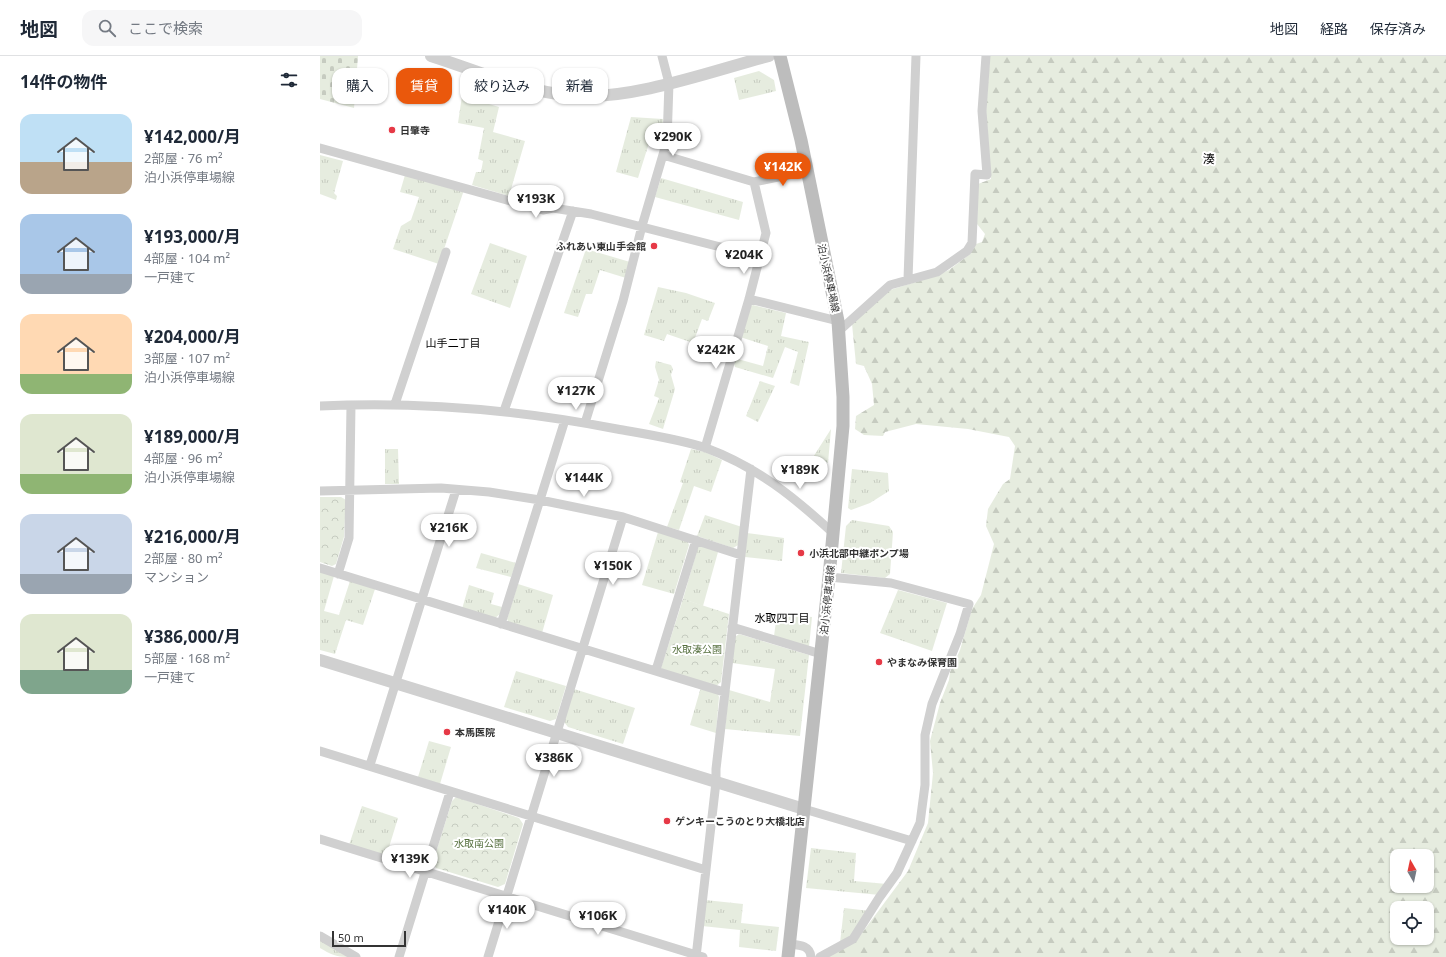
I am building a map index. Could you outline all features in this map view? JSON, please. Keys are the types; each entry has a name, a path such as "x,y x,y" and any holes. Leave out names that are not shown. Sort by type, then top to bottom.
{"main road":[{"name":"泊小浜停車場線","path":"780,56 807,171 839,325 843,426 829,577 788,957"}],"street":[{"path":"432,56 525,87 574,96 614,94 669,83 769,56"},
{"path":"585,423 623,301 642,226 667,141 669,83 662,56"},
{"path":"908,279 916,56"},
{"path":"749,299 839,325 890,285 937,272 967,251 972,243 975,174 987,175 982,111 986,56"},
{"path":"320,148 543,210 554,208 573,211 642,226 760,257"},
{"path":"663,155 754,182 807,171"},
{"path":"705,448 749,299 766,233 754,182"},
{"path":"504,411 573,211"},
{"path":"395,404 446,252"},
{"path":"320,406 395,404 504,411 585,423 705,448 751,469 792,496 833,533"},
{"path":"338,574 349,538 351,405"},
{"path":"501,624 565,420"},
{"path":"320,839 698,956 724,692 751,469"},
{"path":"370,765 456,490"},
{"path":"320,491 456,490 540,500 623,517 741,555"},
{"path":"488,957 530,816 623,517"},
{"path":"656,670 696,540"},
{"path":"320,568 724,692"},
{"path":"820,957 853,939 897,873 912,841 920,822 924,785 925,735 932,704 960,634 969,604 891,583 829,577"},
{"path":"732,628 821,654"},
{"path":"320,660 912,841"},
{"path":"320,750 450,792 706,870"},
{"path":"399,957 450,792"},
{"path":"320,936 356,957"},
{"path":"789,944 805,946 809,949 812,957"}],"green space":[{"path":"320,56 358,56 357,68 332,68 332,102 320,99"},
{"path":"990,56 1446,56 1446,957 828,957 856,941 908,871 928,823 933,773 930,741 940,703 949,680 950,672 960,650 972,609 981,595 994,544 986,526 988,509 1003,484 1010,479 1015,446 1009,437 968,429 916,424 885,432 883,436 864,435 855,429 856,416 874,405 872,384 864,366 856,364 852,324 890,290 949,270 970,254 976,244 982,242 985,234 977,224 978,184 991,179 986,111"},
{"path":"759,71 774,80 776,91 739,100 734,78"},
{"path":"339,104 354,104 354,108"},
{"path":"461,104 489,104 499,107 493,132 525,141 509,196 472,185 476,172 481,172 483,161 478,159 484,128 458,123"},
{"path":"631,117 663,119 662,143 650,140 638,178 616,172"},
{"path":"320,155 343,161 334,193 337,196 336,200 320,194"},
{"path":"405,175 464,190 439,264 393,249 401,226 411,220 419,197 400,192"},
{"path":"661,178 743,202 739,220 655,197"},
{"path":"490,243 527,256 510,308 471,294"},
{"path":"586,249 630,262 626,278 600,270 592,294 586,294 578,317 564,313"},
{"path":"658,287 686,293 715,303 708,321 702,319 693,343 667,334 664,341 644,335"},
{"path":"753,305 786,313 781,336 809,342 799,386 790,383 798,352 785,347 773,378 735,367 733,361 734,358 763,366 768,346 740,337 749,307"},
{"path":"656,361 671,365 673,369 671,375 675,389 663,429 649,424 659,398 654,396 659,380 655,367"},
{"path":"760,381 775,386 758,422 746,416"},
{"path":"831,429 828,463 823,460 812,478 803,473"},
{"path":"385,449 398,449 399,484 385,484"},
{"path":"691,449 705,452 722,460 711,492 694,486 679,530 667,527 683,483 680,482"},
{"path":"852,469 888,473 889,491 870,503 851,510 848,508"},
{"path":"320,497 341,497 346,500 344,537 336,564 332,566 320,562"},
{"path":"705,515 742,527 740,544 733,548 697,536"},
{"path":"852,520 889,526 893,532 890,574 885,578 841,573 846,526"},
{"path":"658,532 688,542 689,545 674,594 642,585"},
{"path":"747,533 784,538 782,561 745,557"},
{"path":"703,546 718,552 703,606 683,599 698,547"},
{"path":"481,553 516,563 511,577 476,568"},
{"path":"320,572 334,576 324,611 339,615 350,581 375,589 363,625 346,620 335,654 320,650"},
{"path":"518,584 553,595 542,633 509,623 507,619"},
{"path":"469,585 494,593 491,604 502,607 500,614 494,619 462,609"},
{"path":"898,590 947,603 932,651 880,633"},
{"name":"水取湊公園","path":"683,599 729,614 721,682 715,687 663,671 661,668"},
{"path":"777,614 812,617 809,647 774,636"},
{"path":"739,634 809,655 800,736 725,729 729,690 770,702 775,669 732,663 735,637"},
{"path":"516,671 566,686 556,719 550,721 504,707"},
{"path":"701,687 718,694 719,697 716,733 690,725"},
{"path":"574,689 635,708 623,744 568,727 564,722"},
{"path":"429,741 451,747 440,784 418,777"},
{"name":"水取南公園","path":"456,797 519,818 523,824 505,884 498,887 436,868 433,862 452,801"},
{"path":"362,806 398,818 386,857 349,845"},
{"path":"811,848 856,853 854,881 887,884 880,895 806,888"},
{"path":"705,900 743,904 741,923 779,927 776,951 739,947 740,930 702,926"},
{"path":"844,908 870,911 852,937 840,943"},
{"path":"320,940 348,957 333,955 320,948"}],"place":[{"name":"日肇寺","path":"392,130"},
{"name":"ふれあい東山手会館","path":"654,246"},
{"name":"小浜北部中継ポンプ場","path":"801,553"},
{"name":"やまなみ保育園","path":"879,662"},
{"name":"本馬医院","path":"447,732"},
{"name":"ゲンキーこうのとり大橋北店","path":"667,821"}],"district":[{"name":"湊","path":"1209,158"},
{"name":"山手二丁目","path":"453,342"},
{"name":"水取四丁目","path":"782,617"}]}
